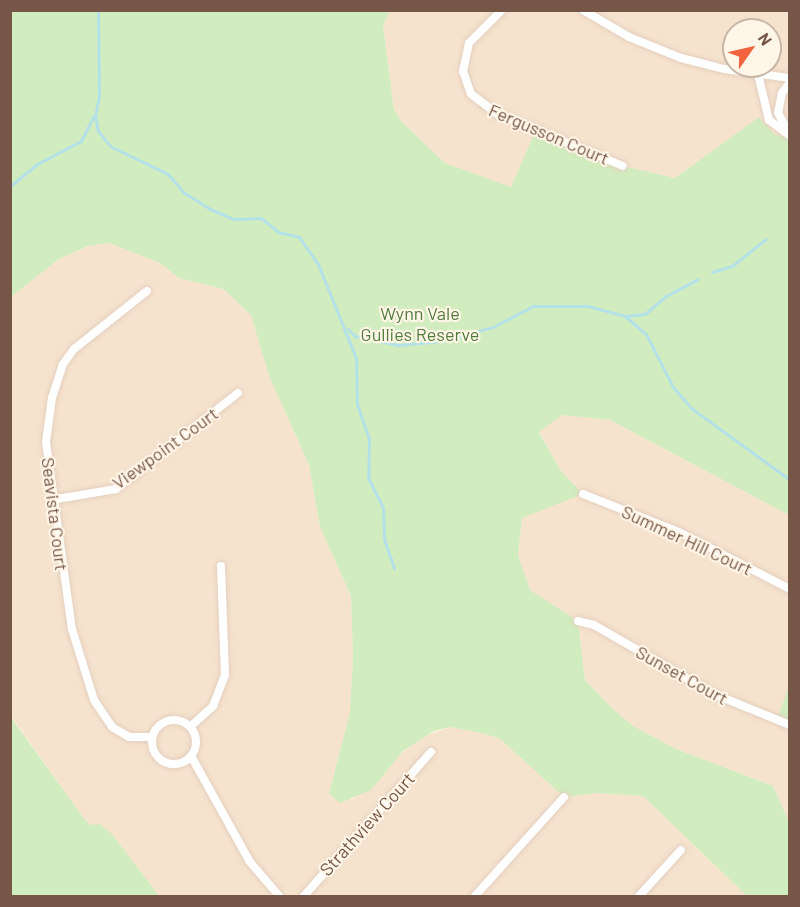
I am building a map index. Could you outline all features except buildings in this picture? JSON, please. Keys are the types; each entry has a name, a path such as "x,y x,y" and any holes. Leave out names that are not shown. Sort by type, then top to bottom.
{"street":[{"name":"Fergusson Court","path":"502,10 468,44 463,71 471,94 482,106 498,114 623,166"},
{"path":"583,10 664,52 722,69"},
{"path":"759,78 769,120 789,135"},
{"path":"789,80 782,93 778,113 789,135"},
{"name":"Seavista Court","path":"147,291 74,349 63,364 52,398 46,442 51,500 72,629 94,700 112,727 129,737 152,737"},
{"name":"Viewpoint Court","path":"51,500 116,489 238,393"},
{"name":"Summer Hill Court","path":"583,494 681,533 789,589"},
{"path":"191,726 213,706 225,675 221,566"},
{"name":"Sunset Court","path":"578,621 594,625 723,699 789,725"},
{"path":"178,720 191,726 196,746 191,756 170,764 155,754 152,737 161,723 178,720"},
{"name":"Strathview Court","path":"304,897 431,752"},
{"path":"191,756 250,862 279,897"},
{"path":"475,897 564,797"},
{"path":"639,897 681,850"}],"shaded area":[{"path":"390,10 789,11 789,136 775,135 759,118 675,178 623,166 514,183 512,187 501,185 445,163 401,121 394,110 383,25"},
{"path":"109,243 160,263 179,278 223,289 251,315 269,376 309,465 320,527 351,596 353,656 350,712 337,762 350,800 370,790 393,761 420,738 450,727 481,733 499,738 564,797 597,793 643,796 747,896 159,896 112,834 90,825 83,817 11,716 11,297 59,259 89,246"},
{"path":"562,415 610,420 789,515 789,822 773,786 676,749 633,726 612,708 585,680 578,621 530,590 518,555 522,518 561,471 539,431"}],"green space":[{"name":"Wynn Vale Gullies Reserve","path":"11,11 390,11 383,25 394,110 401,121 445,163 511,187 536,130 623,166 675,178 759,117 775,135 789,136 789,515 610,420 562,415 539,432 561,471 583,494 522,518 518,555 530,590 578,621 585,680 612,708 633,726 676,749 773,786 789,822 789,896 747,896 643,796 597,793 564,797 499,738 481,733 450,727 434,731 403,751 371,790 340,803 329,794 350,712 353,656 351,596 320,527 309,465 269,376 251,315 223,289 179,278 160,263 109,243 88,246 59,259 11,297"},
{"path":"789,686 789,724 777,720"},
{"path":"10,716 83,817 90,825 100,824 112,834 159,896 11,896"}],"waterway":[{"path":"98,10 99,96 95,116 98,131 110,146 168,174 183,192 210,209 234,219 261,218 278,232 299,237 318,264 356,358 357,404 369,439 368,478 383,507 384,539 394,568"},
{"path":"10,186 37,164 81,141 94,116"},
{"path":"712,272 732,266 766,239"},
{"path":"626,316 645,314 666,296 698,279"},
{"path":"348,329 355,336 398,345 442,341 493,327 533,306 588,306 625,316 646,334 673,387 691,408 790,480"}]}
